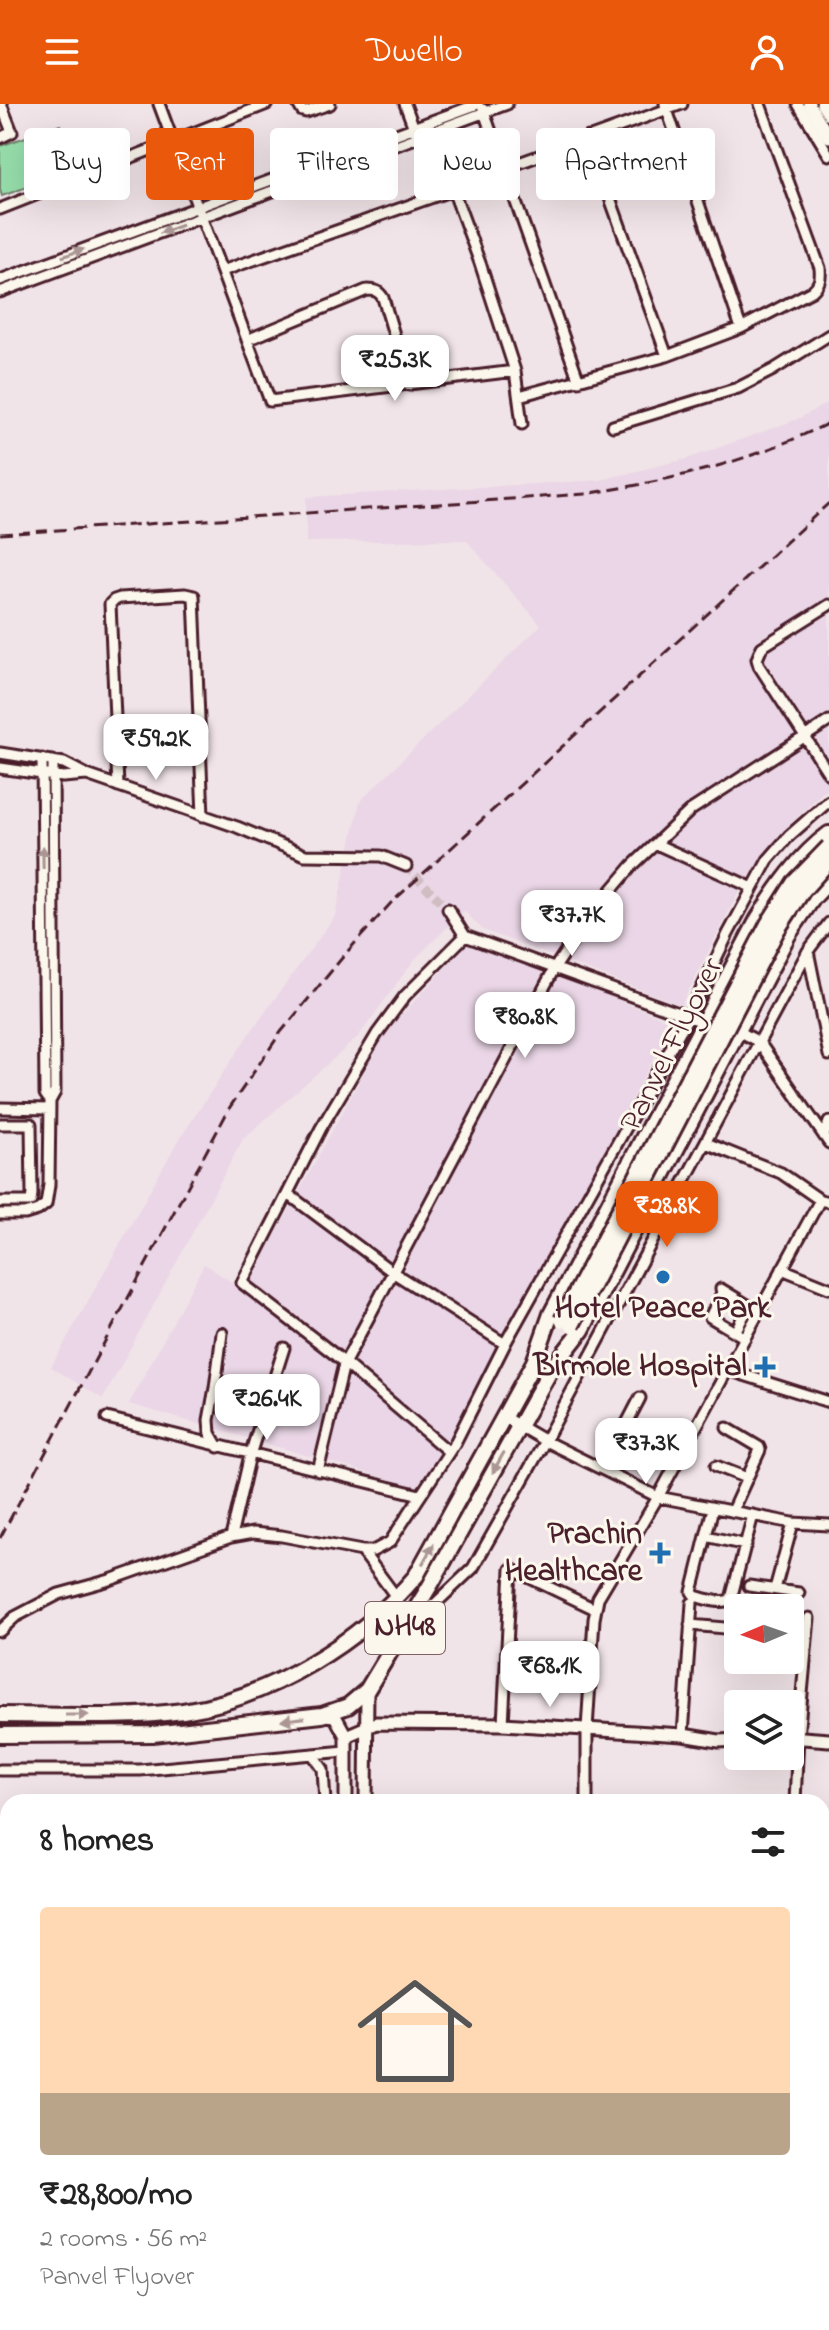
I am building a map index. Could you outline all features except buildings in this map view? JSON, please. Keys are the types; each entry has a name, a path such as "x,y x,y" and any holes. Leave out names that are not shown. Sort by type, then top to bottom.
{"highway":[{"path":"534,1362 551,1314 772,897 786,876 829,834"},
{"name":"Panvel Flyover","path":"550,1371 567,1323 768,924 794,883 829,847"},
{"name":"Panvel Flyover","path":"534,1362 567,1323 777,930 803,890 829,861"},
{"path":"550,1371 582,1330 788,935 813,898 829,881"},
{"name":"NH48","path":"0,1715 153,1714 198,1708 223,1702 299,1670 364,1628 416,1576 534,1362"},
{"name":"NH48","path":"0,1735 153,1734 322,1715 348,1706 367,1690 419,1604 550,1371"}],"main road":[{"path":"809,104 829,137"},
{"path":"822,104 829,115"},
{"path":"366,1794 367,1690"},
{"path":"322,1715 335,1716 346,1736 346,1794"},
{"path":"346,1736 376,1723 503,1724 683,1735 724,1741"},
{"path":"804,1738 829,1740"}],"street":[{"path":"0,138 12,132 1,104"},
{"path":"159,104 168,128"},
{"path":"206,128 267,104"},
{"path":"298,104 306,112 330,104"},
{"path":"405,104 414,128"},
{"path":"426,128 481,107 507,104"},
{"path":"611,128 682,104"},
{"path":"519,396 667,356 741,328 818,285 820,268 760,104"},
{"path":"798,104 829,155"},
{"path":"481,107 489,128"},
{"path":"666,107 741,328"},
{"path":"0,292 200,212 414,133"},
{"path":"0,209 146,152"},
{"path":"195,200 270,401 515,371"},
{"path":"222,271 424,200"},
{"path":"457,200 515,371 522,424"},
{"path":"516,200 579,381"},
{"path":"611,200 667,356"},
{"path":"0,280 200,212"},
{"path":"247,340 367,290 374,290 380,292 383,298 409,385"},
{"path":"613,426 738,388 829,335"},
{"path":"118,786 110,604 120,598 194,596 203,816"},
{"path":"829,605 762,647 758,653 759,666 829,774"},
{"path":"318,1471 344,1364 554,969 588,918 632,866 691,810 829,721"},
{"path":"0,753 64,763 87,775 305,855 381,856 406,866"},
{"path":"0,1214 25,1214 38,1210 46,1204 49,1185 50,1105 55,1092 42,759"},
{"path":"49,957 53,761"},
{"path":"0,768 63,777 87,775"},
{"path":"0,1631 15,1617 59,1594 110,1580 231,1537 253,1533 282,1536 362,1551 373,1551 390,1542 449,1452 505,1344 688,1017 768,860 789,836 829,801"},
{"path":"656,844 753,888"},
{"path":"448,909 465,936 688,1017 738,1031 759,1042 827,1140"},
{"path":"419,1604 427,1608 435,1604 473,1568 545,1441 811,947 829,923"},
{"path":"449,1452 242,1283 321,1128 377,1034 405,996 465,936"},
{"path":"811,947 829,940"},
{"path":"811,947 829,1055"},
{"path":"0,1108 50,1105"},
{"path":"827,1140 829,1122"},
{"path":"0,1124 31,1124 32,1198 28,1202 0,1202"},
{"path":"587,1794 587,1729 598,1598 658,1497 782,1269 824,1201 781,1173 706,1143"},
{"path":"288,1194 394,1273 505,1344"},
{"path":"782,1269 829,1288"},
{"path":"745,1338 710,1317 722,1290 759,1312"},
{"path":"735,1332 749,1306"},
{"path":"218,1447 210,1433 209,1420 222,1333"},
{"path":"231,1537 250,1455 284,1348"},
{"path":"728,1370 829,1402"},
{"path":"603,1469 640,1398"},
{"path":"504,1417 658,1497 793,1523 829,1525"},
{"path":"107,1418 420,1495"},
{"path":"727,1428 760,1450 732,1511"},
{"path":"716,1466 747,1478"},
{"path":"713,1508 692,1592 695,1596 726,1602 731,1599 753,1515"},
{"path":"775,1589 793,1523"},
{"path":"706,1536 746,1545"},
{"path":"362,1551 397,1598"},
{"path":"503,1724 511,1569 595,1609"},
{"path":"749,1586 799,1593"},
{"path":"683,1735 692,1603"},
{"path":"800,1690 809,1618"},
{"path":"690,1625 724,1628"},
{"path":"0,1770 140,1770 346,1751"},
{"path":"313,1755 323,1769 325,1794"},
{"path":"795,1770 795,1794"}],"shaded area":[{"path":"829,402 829,789 780,834 741,888 681,1005 483,930 464,911 414,960 358,1037 243,1139 103,1399 51,1367 175,1146 247,1037 335,916 360,801 541,625 466,540 306,542 306,497 601,480 690,458 798,419"},
{"path":"470,941 673,1022 451,1439 416,1487 129,1404 204,1264 245,1291 386,1032"}],"green space":[{"path":"24,138 24,188 2,196 0,190 0,146"}],"tunnel":[{"path":"406,866 448,909"}],"railway":[{"path":"0,534 585,494 710,468 769,449 829,423"},
{"path":"0,1538 230,1107 281,1032 391,903 829,503"}],"place":[{"name":"Hotel Peace Park","path":"663,1277"},
{"name":"Birmole Hospital","path":"765,1367"},
{"name":"Prachin Healthcare","path":"660,1553"}]}
